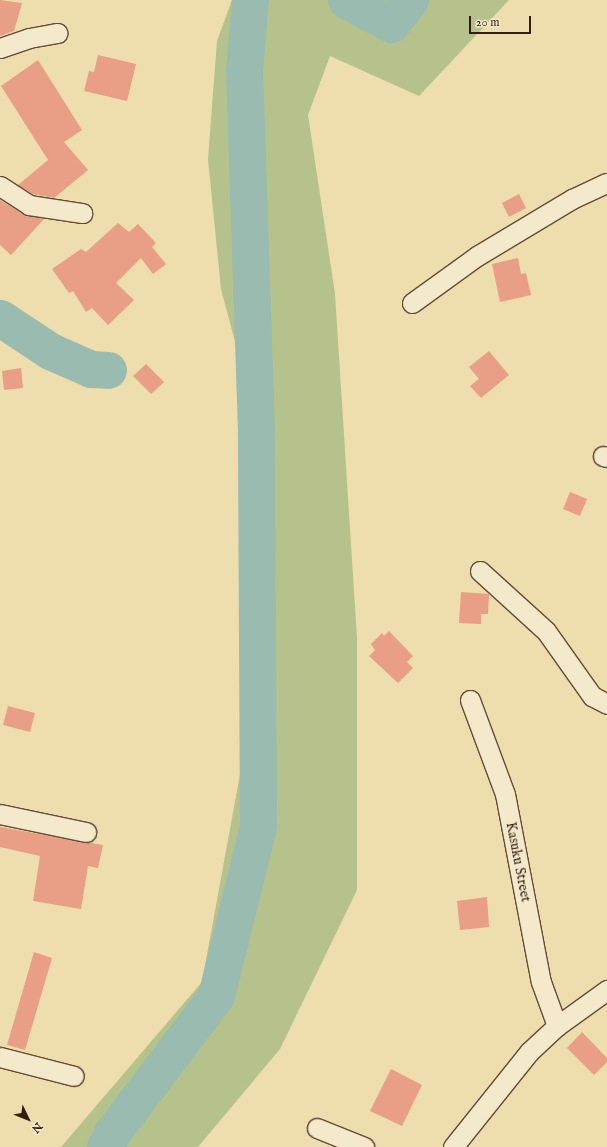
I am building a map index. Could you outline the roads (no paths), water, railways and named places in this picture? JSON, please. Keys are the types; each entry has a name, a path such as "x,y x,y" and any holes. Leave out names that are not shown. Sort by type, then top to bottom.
{"street":[{"path":"0,48 29,38 58,33"},
{"path":"412,303 477,256 572,199 607,183"},
{"path":"0,186 29,204 82,213"},
{"path":"480,571 546,631 592,696 607,704"},
{"name":"Kasuku Street","path":"470,700 505,794 541,982 557,1026"},
{"path":"0,814 86,832"},
{"path":"453,1147 529,1052 557,1026 607,990"},
{"path":"0,1057 74,1076"},
{"path":"317,1128 364,1147"}],"waterway":[{"path":"105,1147 112,1133 216,996 258,826 256,431 244,70 250,0"},
{"path":"346,0 391,24 410,0"},
{"path":"0,318 50,351 91,369 108,370"}]}
